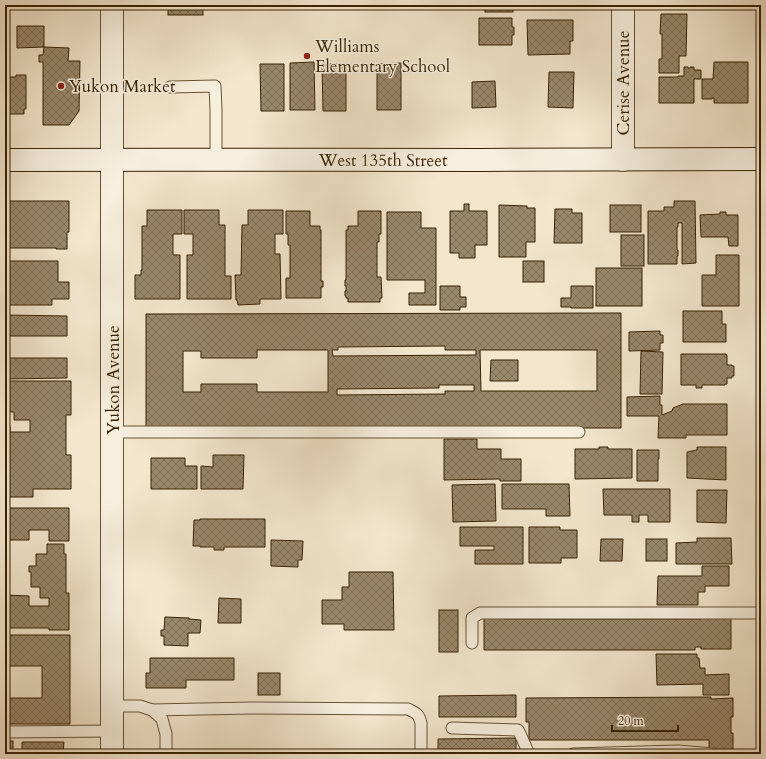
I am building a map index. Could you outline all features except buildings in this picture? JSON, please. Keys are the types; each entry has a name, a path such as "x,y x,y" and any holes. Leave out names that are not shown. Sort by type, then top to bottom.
{"street":[{"name":"Yukon Avenue","path":"112,5 112,754"},
{"name":"Cerise Avenue","path":"622,5 624,160"},
{"name":"West 135th Street","path":"5,160 761,159"}],"lane":[{"path":"170,87 215,86 216,160"},
{"path":"112,432 579,432"},
{"path":"472,643 472,618 480,613 761,613"},
{"path":"112,706 140,706 152,710 252,708 408,709 416,713 420,719 421,754"},
{"path":"152,710 162,720 166,734 166,754"},
{"path":"452,728 518,730 529,754"},
{"path":"5,732 112,731"},
{"path":"572,754 678,751 713,754"}],"place":[{"name":"Williams Elementary School","path":"307,56"},
{"name":"Yukon Market","path":"61,86"}]}
